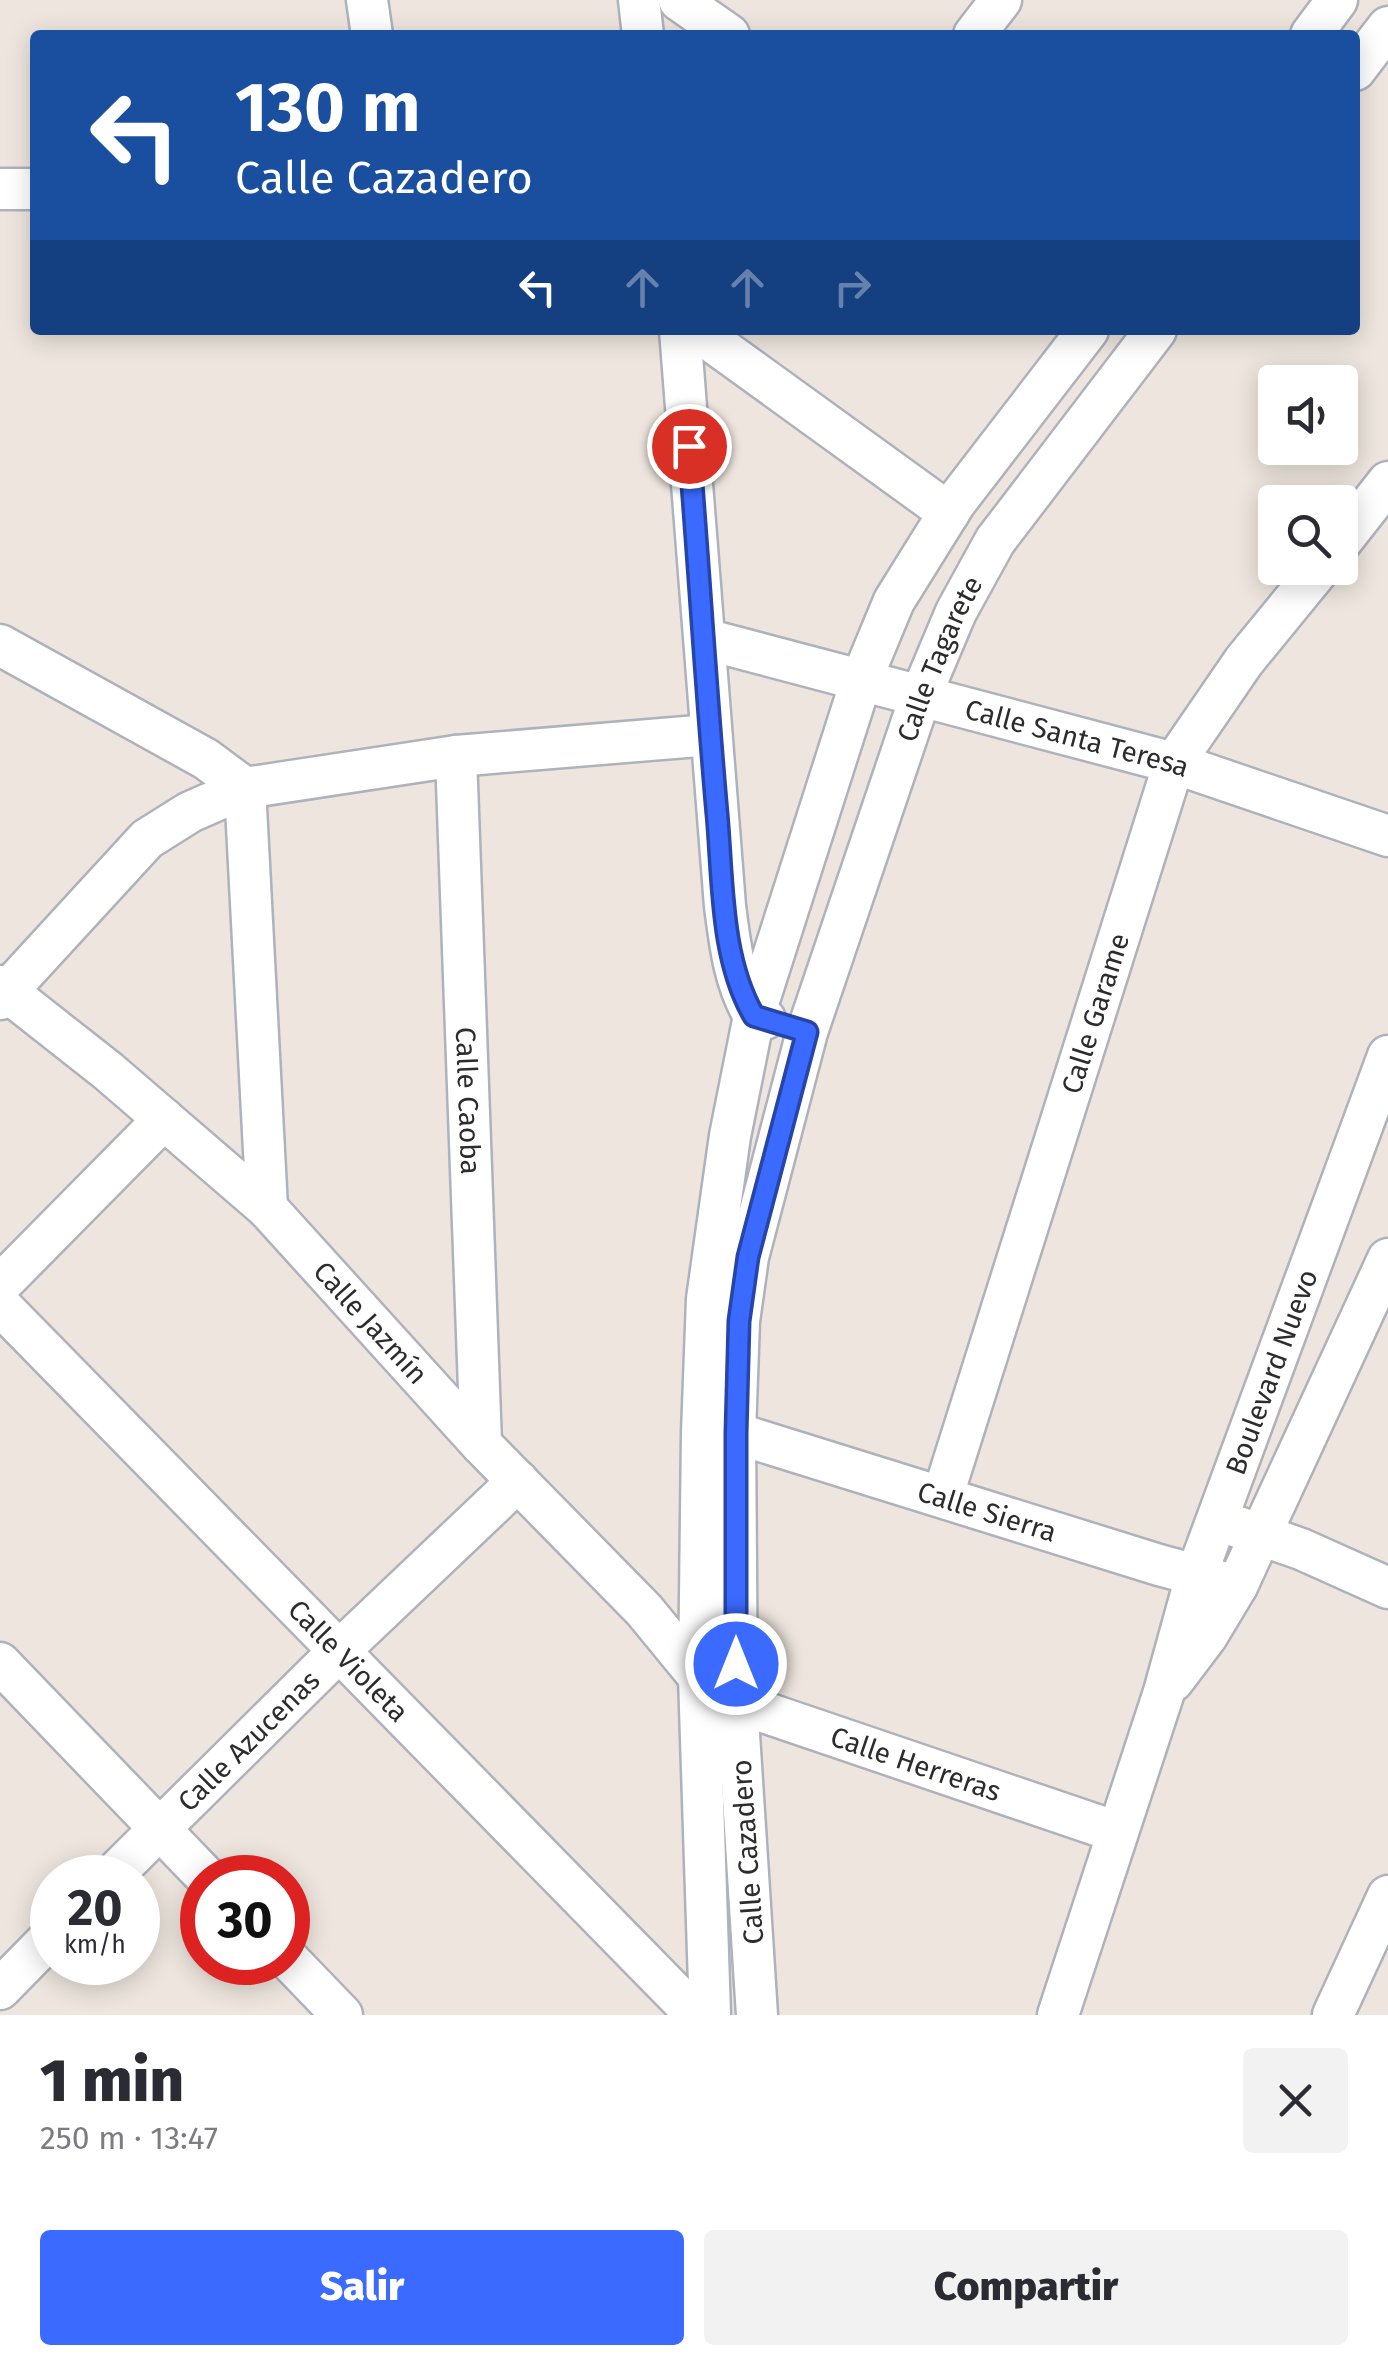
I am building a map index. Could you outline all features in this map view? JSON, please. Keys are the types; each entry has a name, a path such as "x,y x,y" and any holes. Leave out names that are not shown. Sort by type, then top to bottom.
{"street":[{"path":"367,0 371,30"},
{"path":"639,0 642,30"},
{"path":"680,0 722,30"},
{"path":"978,30 1001,0"},
{"path":"1315,30 1338,0"},
{"path":"1360,63 1388,27"},
{"path":"0,189 30,189"},
{"path":"680,335 710,735 731,950 743,997 754,1016 807,1032"},
{"path":"703,335 949,513"},
{"path":"754,1016 862,678 894,601 949,513 1084,335"},
{"name":"Calle Tagarete","path":"807,1032 921,695 956,612 995,542 1152,335"},
{"path":"1358,523 1384,496"},
{"name":"Calle Garame","path":"943,1495 1174,764 1244,660 1306,585"},
{"name":"Calle Santa Teresa","path":"705,639 1174,764 1388,836"},
{"path":"0,646 206,759 245,788"},
{"path":"2,993 147,839 190,812 245,788 456,756 710,735"},
{"name":"Calle Caoba","path":"456,756 482,1444"},
{"path":"245,788 267,1208"},
{"name":"Calle Jazmín","path":"2,993 108,1071 267,1208 482,1444 717,1690"},
{"name":"Calle Cazadero","path":"710,2015 718,1433 707,1299 730,1136 754,1016"},
{"name":"Calle Cazadero","path":"718,1433 748,1257 807,1032"},
{"name":"Boulevard Nuevo","path":"1058,2015 1164,1692 1196,1576 1388,1056"},
{"path":"0,1284 164,1119"},
{"name":"Boulevard Nuevo","path":"1164,1692 1207,1636 1237,1586 1388,1259"},
{"name":"Calle Violeta","path":"0,1305 696,2015"},
{"name":"Calle Sierra","path":"718,1433 943,1495 1237,1586"},
{"name":"Calle Azucenas","path":"133,1855 338,1651 518,1481"},
{"path":"1217,1520 1260,1533 1388,1588"},
{"path":"0,1663 185,1855"},
{"name":"Calle Cazadero","path":"717,1690 757,2015"},
{"name":"Calle Herreras","path":"717,1690 1117,1832"},
{"path":"1334,2015 1388,1896"},
{"path":"0,1989 30,1958"},
{"path":"310,1982 342,2015"}],"route":[{"path":"689,446 725,906 736,975 754,1016 807,1032 748,1257 739,1321 736,1664"}]}
